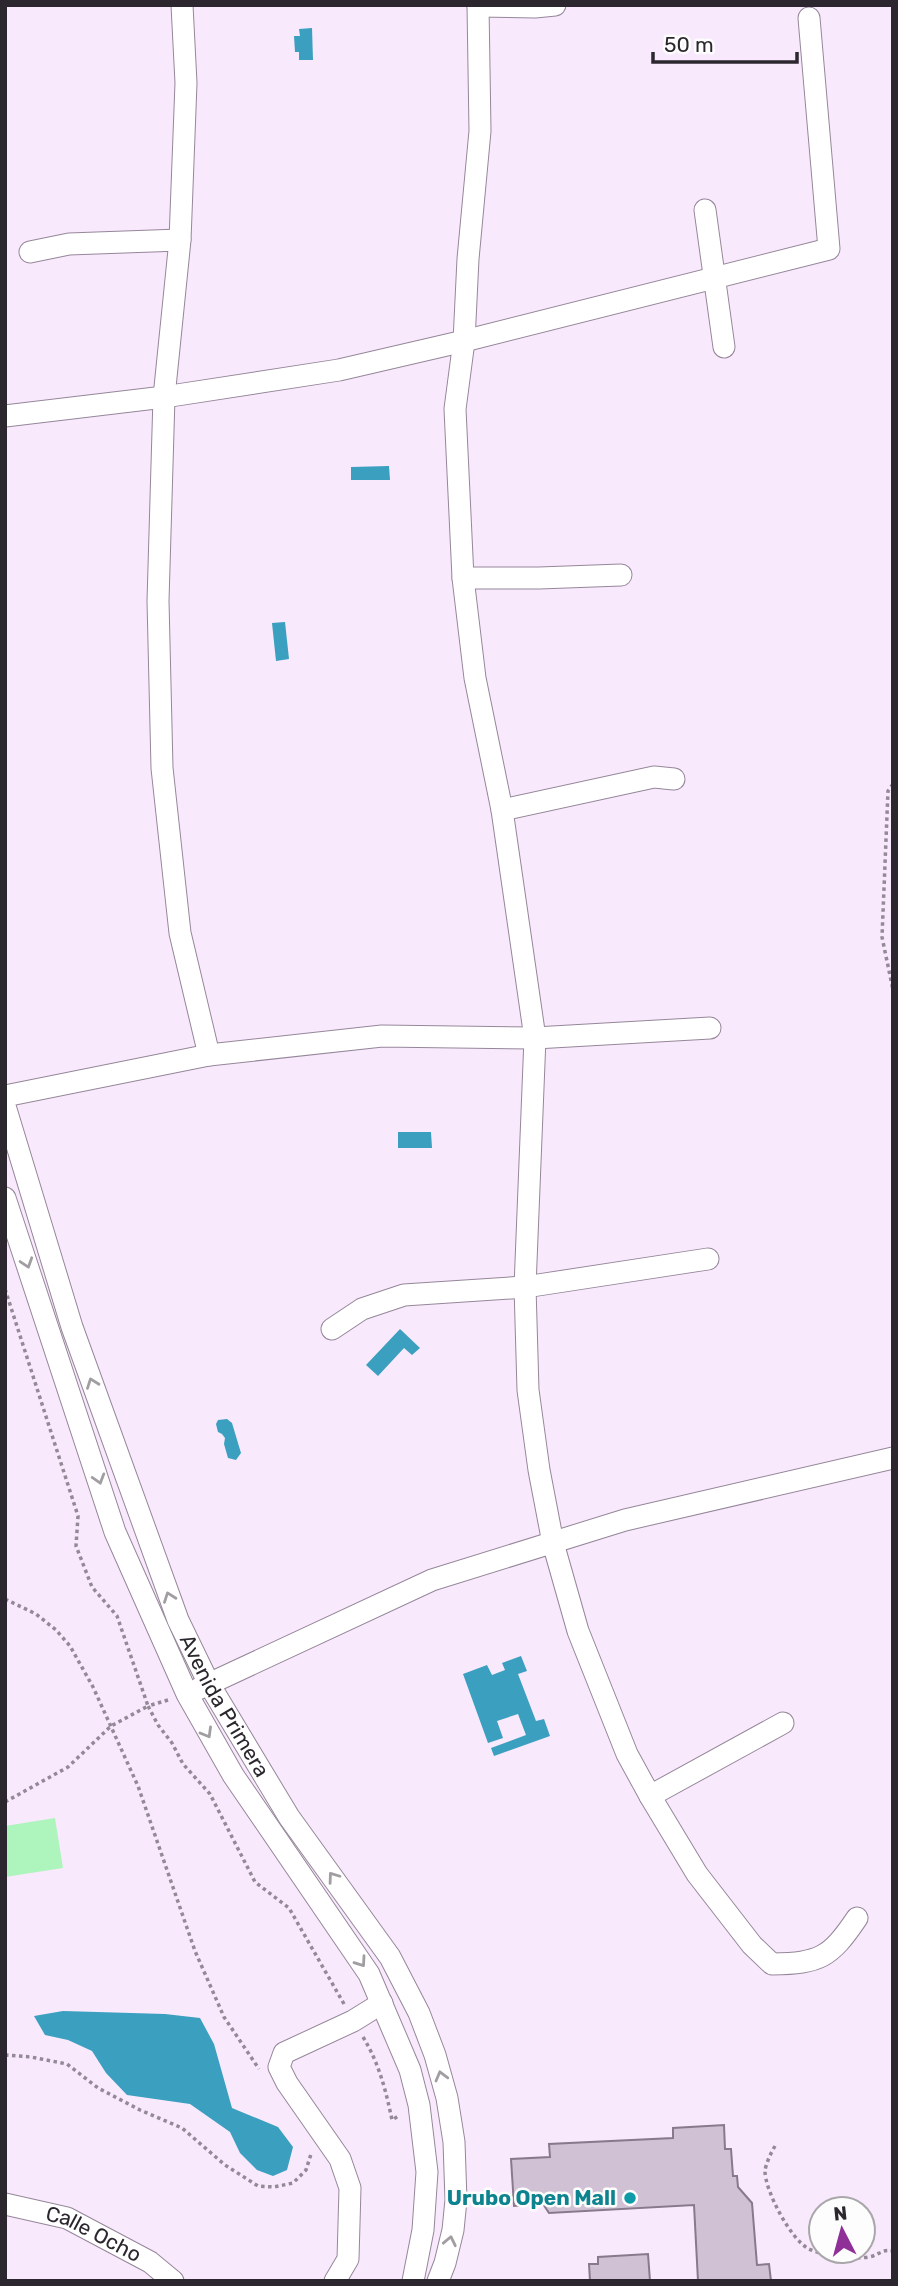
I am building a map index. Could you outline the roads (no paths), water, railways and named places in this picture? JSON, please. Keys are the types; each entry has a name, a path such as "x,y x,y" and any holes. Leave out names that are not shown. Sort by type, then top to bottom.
{"street":[{"path":"182,5 186,83 180,240 164,397 158,601 162,768 180,933 209,1055"},
{"path":"555,5 478,6 480,131 468,259 464,341 455,409 463,578 475,678 502,810 535,1038 525,1287 528,1390 539,1470 552,1544 578,1631 627,1754 697,1874 752,1945 772,1964 802,1964 828,1954 843,1939 857,1918"},
{"path":"5,416 164,397 339,370 829,249 809,18"},
{"path":"705,210 723,347"},
{"path":"30,252 69,244 180,240"},
{"path":"463,578 621,575"},
{"path":"502,810 654,778 674,779"},
{"path":"5,1096 209,1055 382,1036 535,1038 710,1028"},
{"name":"Avenida Primera","path":"5,1106 72,1327 178,1620 209,1684 289,1817 390,1958 419,2013 435,2055 447,2098 454,2142 456,2200 446,2263 438,2281"},
{"name":"Avenida Primera","path":"5,1198 116,1532 187,1694 233,1775 369,1974 410,2070 419,2105 427,2172 419,2254 413,2281"},
{"path":"332,1329 362,1309 404,1296 525,1287 708,1259"},
{"path":"187,1694 432,1580 625,1520 893,1458"},
{"path":"650,1796 783,1723"},
{"path":"335,2281 348,2259 350,2188 340,2158 279,2067 284,2053 353,2021 382,2003"},
{"path":"425,2200 456,2200"},
{"name":"Calle Ocho","path":"5,2204 67,2218 150,2262 173,2281"}],"water":[{"path":"312,28 313,60 299,60 299,52 295,52 294,36 300,36 299,29"},
{"path":"389,466 390,480 351,480 351,467"},
{"path":"285,622 289,659 276,661 272,623"},
{"path":"398,1132 431,1132 432,1148 398,1148"},
{"path":"400,1329 420,1348 412,1355 404,1348 378,1376 366,1365"},
{"path":"227,1419 232,1423 241,1453 236,1460 228,1458 225,1438 218,1432 216,1424 218,1420"},
{"path":"521,1656 527,1671 518,1674 536,1721 544,1719 550,1736 494,1756 491,1748 526,1735 518,1714 497,1721 503,1738 488,1743 463,1674 487,1665 492,1675 505,1670 502,1663"},
{"path":"63,2011 165,2014 200,2018 214,2044 232,2108 278,2127 293,2147 287,2170 273,2176 257,2170 240,2153 230,2132 190,2104 127,2095 106,2073 92,2051 68,2040 45,2035 34,2016"}],"place":[{"name":"Urubo Open Mall","path":"630,2198"}]}
